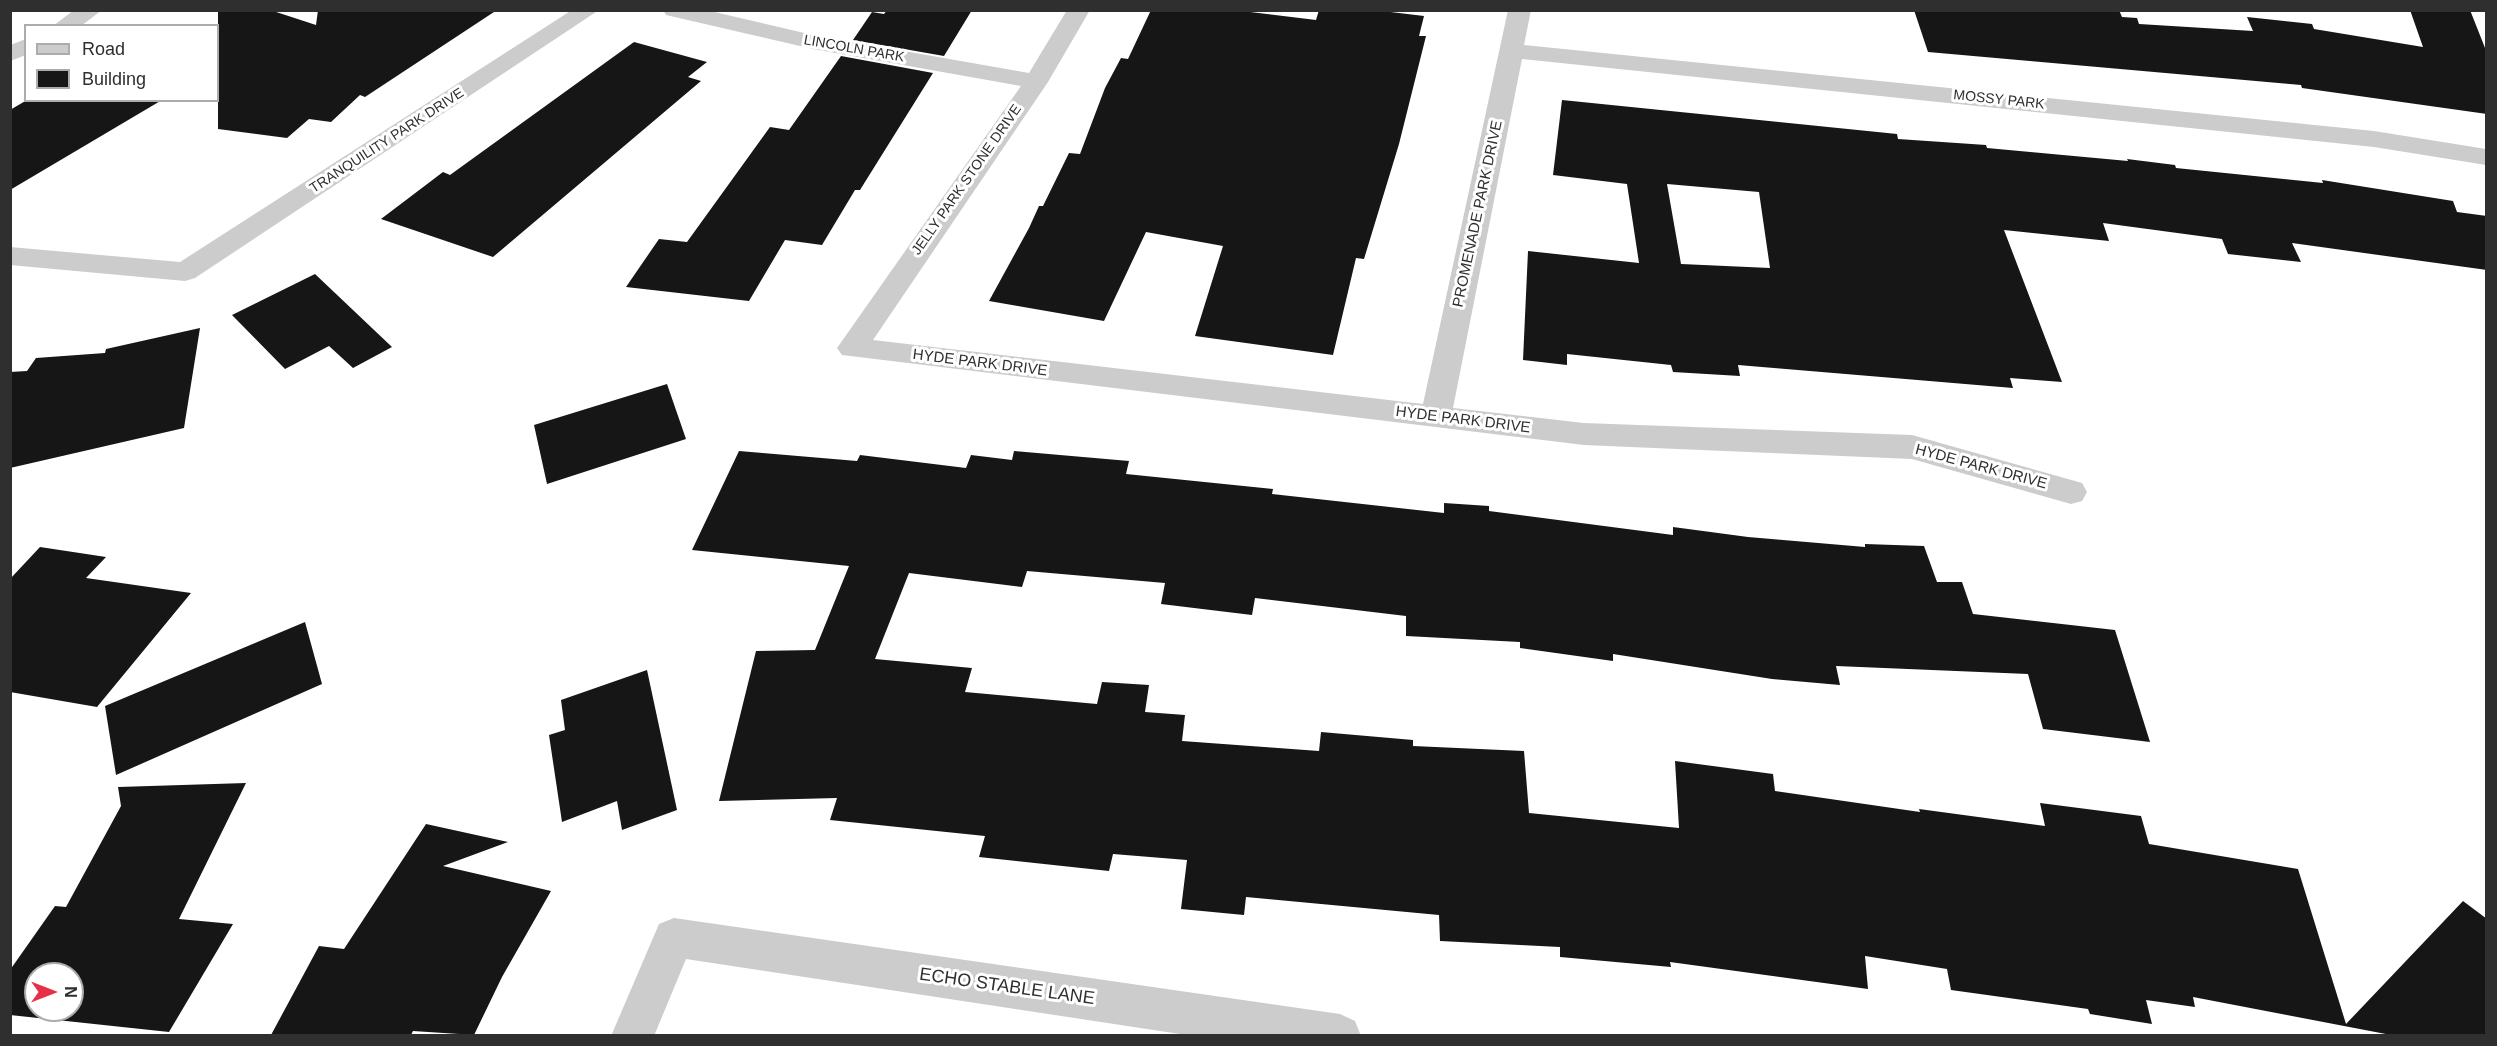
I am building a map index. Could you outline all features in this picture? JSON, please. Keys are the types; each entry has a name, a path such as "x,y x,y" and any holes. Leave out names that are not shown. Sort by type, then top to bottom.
{"street":[{"path":"68,24 92,10"},
{"name":"TRANQUILITY PARK DRIVE","path":"10,256 185,272 588,10"},
{"name":"LINCOLN PARK","path":"674,10 813,42 1036,82"},
{"name":"JELLY PARK STONE DRIVE","path":"852,348 1036,82 1079,10"},
{"name":"PROMENADE PARK DRIVE","path":"1436,417 1520,10"},
{"path":"10,54 24,47"},
{"name":"MOSSY PARK","path":"1511,51 2374,139 2487,157"},
{"name":"HYDE PARK DRIVE","path":"852,348 1584,434 1912,447 2071,492"},
{"name":"ECHO STABLE LANE","path":"632,1035 674,939 1340,1035"}],"building":[{"path":"218,10 270,10 316,25 318,10 497,10 365,97 360,95 331,122 309,119 287,138 218,129"},
{"path":"887,10 972,10 944,56 853,40 872,12 884,14"},
{"path":"1151,10 1234,10 1316,20 1319,10 1374,10 1424,16 1419,36 1426,36 1399,144 1364,259 1356,258 1333,355 1195,336 1223,246 1146,232 1104,321 989,301 1039,206 1043,206 1069,153 1080,154 1105,88 1121,58 1128,59"},
{"path":"1914,10 2119,10 2122,17 2137,18 2139,24 2253,31 2247,17 2312,24 2314,29 2423,47 2410,10 2470,10 2487,53 2487,114 2302,88 2301,85 1928,52"},
{"path":"634,42 707,62 688,77 701,81 493,257 381,219 443,172 450,175"},
{"path":"841,56 933,73 860,190 855,190 822,245 785,240 749,301 626,287 659,239 687,242 770,127 789,130"},
{"path":"1562,100 1897,134 1898,139 1986,145 1987,148 2128,161 2127,159 2175,165 2176,168 2323,183 2322,180 2453,201 2457,212 2487,216 2487,270 2292,243 2301,262 2228,254 2222,239 2103,223 2109,241 2004,230 2062,382 2010,378 2013,388 1738,365 1740,376 1673,372 1671,365 1567,354 1567,365 1523,360 1528,251 1639,263 1627,184 1553,175","holes":["1667,184 1759,192 1770,268 1681,264"]},
{"path":"24,102 159,102 10,190 10,110"},
{"path":"315,274 392,347 353,368 329,346 285,369 232,315"},
{"path":"200,328 184,428 10,468 10,372 27,371 36,358 105,353 106,349"},
{"path":"667,384 686,439 547,484 534,425"},
{"path":"739,451 857,461 860,455 966,468 971,455 1012,460 1014,451 1129,461 1126,474 1273,489 1272,494 1444,513 1444,503 1489,506 1489,511 1673,535 1673,527 1748,537 1865,547 1865,544 1924,546 1937,582 1962,582 1973,614 2115,630 2150,742 2043,729 2028,674 1836,666 1840,685 1772,679 1613,654 1613,661 1520,648 1520,642 1406,636 1406,616 1255,598 1252,615 1161,604 1165,583 1027,571 1022,587 909,573 875,659 972,668 965,692 1097,704 1102,682 1149,685 1145,712 1185,715 1182,741 1319,751 1321,732 1413,740 1413,746 1524,751 1529,813 1679,828 1675,761 1773,774 1775,791 1920,812 1919,809 2045,826 2040,803 2141,816 2149,844 2298,869 2346,1024 2463,901 2487,919 2487,1035 2391,1035 2193,997 2195,1007 2146,1000 2152,1024 2090,1014 2088,1009 1951,990 1947,969 1865,956 1868,989 1670,962 1671,967 1560,957 1560,947 1440,941 1439,915 1246,897 1244,915 1181,909 1187,860 1113,854 1109,871 979,857 985,836 830,820 837,798 719,801 756,651 815,650 849,566 692,550"},
{"path":"40,547 106,557 86,578 191,593 97,707 10,692 10,579"},
{"path":"305,622 322,684 116,775 105,706"},
{"path":"647,670 677,810 622,830 617,801 562,822 549,735 565,730 561,700"},
{"path":"246,783 179,919 233,924 169,1032 75,1022 84,1022 84,962 24,962 24,1016 10,1015 10,970 55,906 66,907 121,806 118,787"},
{"path":"426,824 508,842 443,866 551,891 502,977 474,1035 413,1031 411,1035 271,1035 319,946 344,949"}]}
